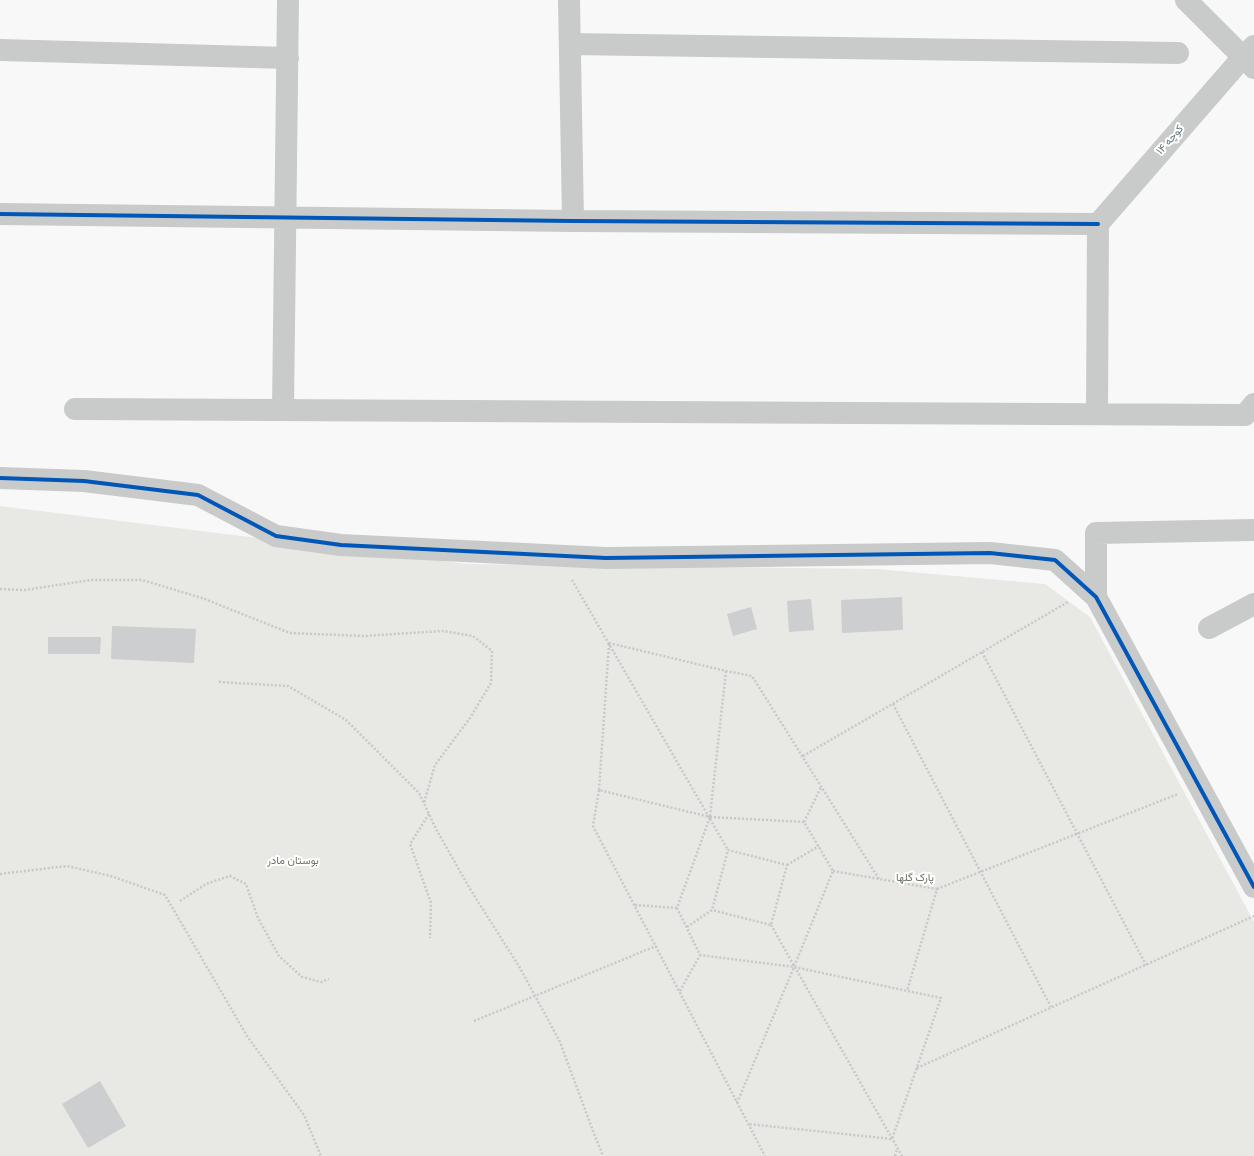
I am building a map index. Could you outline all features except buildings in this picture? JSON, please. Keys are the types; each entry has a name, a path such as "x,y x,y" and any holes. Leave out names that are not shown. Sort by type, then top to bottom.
{"street":[{"path":"283,409 288,0"},
{"path":"569,0 573,220"},
{"path":"1186,0 1250,57"},
{"path":"570,44 1178,53"},
{"path":"0,50 288,58"},
{"name":"کوچه ۱۴","path":"1098,224 1250,57"},
{"path":"0,214 1098,224 1097,414"},
{"path":"75,409 1245,415 1254,404"},
{"path":"0,478 84,481 198,495 276,536 341,545 606,558 990,553 1055,560 1092,594 1254,887"},
{"path":"1092,594 1096,533 1254,530"},
{"path":"1209,628 1254,604"}],"path":[{"path":"571,578 728,850 712,910 687,927"},
{"path":"0,590 25,590 91,580 142,580 202,598 290,633 364,636 443,631 473,636 492,651 491,683 470,718 435,765 424,803"},
{"path":"803,756 982,652 1092,594"},
{"path":"609,643 752,676 879,879"},
{"path":"609,643 599,790 594,826 765,1156"},
{"path":"982,652 1146,965"},
{"path":"700,955 677,908 710,817 726,671"},
{"path":"219,682 288,686 346,720 419,793 470,889 520,968 560,1042 603,1156"},
{"path":"893,704 1051,1007"},
{"path":"833,871 937,889 1199,786"},
{"path":"804,822 821,787"},
{"path":"599,790 710,817 804,822"},
{"path":"429,813 410,844 431,903 430,938"},
{"path":"804,822 833,871"},
{"path":"819,846 787,865 771,925 902,1156"},
{"path":"728,850 787,865"},
{"path":"0,874 67,866 111,876 165,895 247,1036 304,1115 321,1156"},
{"path":"737,1103 833,871"},
{"path":"180,901 206,884 230,876 246,884 258,918 279,956 302,977 321,982 329,979"},
{"path":"907,991 937,889"},
{"path":"634,905 677,908"},
{"path":"712,910 771,925"},
{"path":"916,1068 1254,916"},
{"path":"474,1021 656,946"},
{"path":"700,955 794,967 941,998 892,1139"},
{"path":"679,991 700,955"},
{"path":"748,1124 892,1139"},
{"path":"895,1156 897,1148"}],"green space":[{"path":"0,506 467,564 877,569 1045,584 1090,617 1254,922 1254,1156 0,1156"}],"cycle path":[{"path":"0,214 573,221 1098,224"},
{"path":"0,478 84,481 198,495 276,536 341,545 606,558 990,553 1055,560 1096,597 1254,887"}],"park label":[{"name":"بوستان مادر","path":"293,861"},
{"name":"پارک گلها","path":"915,878"}]}
